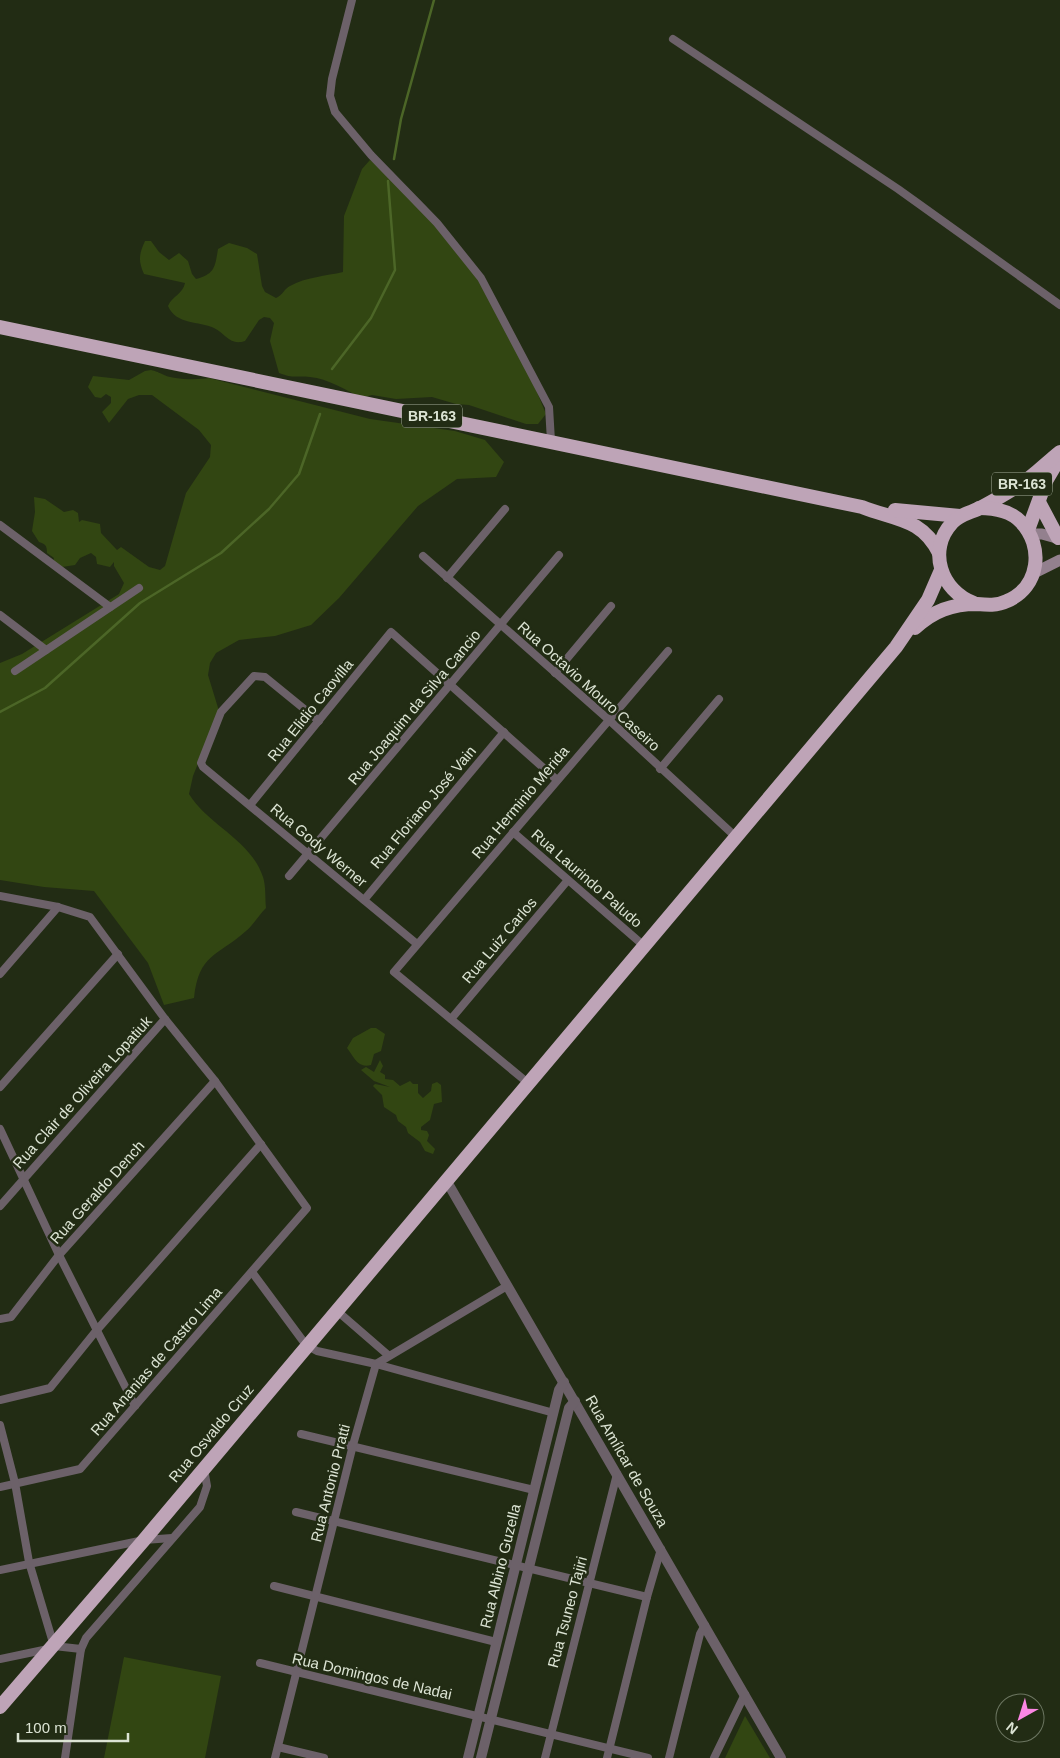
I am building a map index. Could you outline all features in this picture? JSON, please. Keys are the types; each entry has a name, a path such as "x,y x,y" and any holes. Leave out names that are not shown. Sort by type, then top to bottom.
{"highway":[{"name":"BR-163","path":"0,327 862,507 907,521 918,527 932,540 939,553 941,570 954,592 965,600 978,604 998,604 1016,597 1034,573"},
{"name":"BR-163","path":"939,553 947,529 960,516 979,508 1019,485 1060,452"},
{"name":"BR-163","path":"1029,532 1046,481 1060,457"},
{"path":"1039,502 1059,538"},
{"name":"BR-163","path":"862,507 878,507 919,514 960,516"},
{"name":"BR-163","path":"979,508 993,508 1007,512 1019,519 1029,532"},
{"path":"1029,532 1036,551 1034,573"},
{"path":"896,647 928,600 941,570"},
{"path":"896,647 921,622 936,612 958,605 978,604"},
{"name":"Rua Osvaldo Cruz","path":"0,1707 144,1540 306,1345 644,945 737,838 896,647"}],"main road":[{"path":"1029,532 1059,538"},
{"path":"1034,573 1060,560"}],"street":[{"path":"352,0 332,79 330,96 335,112 371,155 437,223 481,278 549,407 551,441"},
{"path":"673,39 898,188 1060,306"},
{"path":"447,578 505,508"},
{"path":"0,525 110,607"},
{"name":"Rua Joaquim da Silva Cancio","path":"290,876 559,555"},
{"name":"Rua Octavio Mouro Caseiro","path":"423,556 609,720 737,838"},
{"path":"16,671 139,588"},
{"path":"555,673 611,606"},
{"path":"0,615 46,650"},
{"name":"Rua Elidio Caovilla","path":"250,806 391,632 450,685"},
{"name":"Rua Herminio Merida","path":"451,1019 394,972 668,651"},
{"name":"Rua Gody Werner","path":"318,721 264,677 254,676 221,712 202,760 203,767 417,944"},
{"path":"450,685 557,780"},
{"path":"660,769 719,699"},
{"name":"Rua Floriano José Vain","path":"364,900 504,732"},
{"name":"Rua Laurindo Paludo","path":"513,832 644,945"},
{"name":"Rua Luiz Carlos","path":"451,1019 568,880"},
{"path":"0,896 90,917 261,1144 96,1331 50,1388 0,1400"},
{"path":"0,974 58,908"},
{"path":"0,1087 118,954"},
{"name":"Rua Clair de Oliveira Lopatiuk","path":"0,1206 165,1019"},
{"path":"451,1019 528,1083"},
{"name":"Rua Geraldo Dench","path":"0,1319 10,1317 59,1256 215,1081"},
{"path":"0,1129 59,1256 135,1406"},
{"name":"Rua Ananias de Castro Lima","path":"0,1487 80,1469 307,1208 261,1144"},
{"name":"Rua Amílcar de Souza","path":"446,1180 781,1758"},
{"path":"252,1272 306,1345 316,1351 376,1364 554,1412"},
{"path":"376,1364 388,1355 507,1286"},
{"path":"336,1310 388,1355"},
{"name":"Rua Antonio Pratti","path":"275,1758 353,1445 376,1364"},
{"name":"Rua Albino Guzella","path":"468,1758 534,1490 554,1412 564,1382"},
{"name":"Rua Albino Guzella","path":"481,1758 569,1408 575,1401"},
{"path":"0,1425 15,1483 30,1562 53,1647"},
{"path":"302,1434 534,1490"},
{"path":"65,1758 81,1649 86,1638 200,1507 208,1486 203,1468"},
{"name":"Rua Tsuneo Tajiri","path":"545,1758 617,1474"},
{"path":"296,1512 647,1597"},
{"path":"0,1570 30,1562 144,1540 172,1538"},
{"path":"607,1758 647,1597 661,1549"},
{"path":"274,1586 496,1642"},
{"path":"669,1758 700,1634 705,1626"},
{"path":"0,1659 53,1647 81,1649"},
{"name":"Rua Domingos de Nadai","path":"260,1663 490,1719"},
{"path":"714,1758 745,1694"},
{"path":"490,1719 648,1758"},
{"path":"278,1747 324,1758"}],"green space":[{"path":"370,160 434,223 473,271 527,368 546,414 538,424 526,424 469,405 456,404 432,397 396,399 372,395 361,398 323,380 310,377 288,376 279,373 270,341 274,323 270,318 264,317 259,320 245,341 232,341 214,328 188,322 172,312 168,306 182,290 185,283 144,274 140,258 145,241 151,241 159,252 169,260 179,253 188,261 192,274 196,279 211,272 216,261 218,249 229,243 247,248 257,254 262,286 265,292 276,298 288,287 296,283 343,272 344,216 362,169"},
{"path":"151,370 178,378 209,378 370,419 455,431 485,440 504,462 496,477 457,479 418,506 339,598 311,625 275,636 239,640 216,653 210,663 208,675 219,711 193,776 189,794 207,815 249,852 263,877 266,908 246,931 211,957 205,964 196,983 194,998 164,1005 148,963 94,891 44,887 0,880 0,663 22,654 119,594 124,583 114,566 114,562 110,567 97,564 96,557 91,553 80,558 75,565 62,567 53,562 54,558 47,553 45,545 39,542 32,531 35,512 34,497 45,499 64,512 73,510 78,513 79,522 82,520 100,524 101,533 117,550 121,547 149,567 160,570 165,566 186,493 210,457 211,445 199,430 152,395 139,395 128,399 109,423 102,412 111,403 111,397 106,394 101,398 95,397 88,387 93,376 129,380 145,371"},
{"path":"371,1028 376,1028 385,1034 381,1051 374,1054 371,1065 367,1066 360,1064 347,1048 353,1038"},
{"path":"380,1060 383,1066 380,1072 385,1075 385,1079 393,1080 400,1086 410,1081 413,1084 418,1084 418,1093 423,1098 431,1091 432,1084 437,1082 441,1085 442,1102 434,1104 430,1120 421,1127 421,1130 427,1131 429,1135 427,1141 435,1149 433,1154 425,1151 420,1142 408,1133 406,1127 398,1121 396,1115 384,1107 382,1095 373,1086 375,1084 390,1087 374,1081 361,1070 366,1067 374,1072"},
{"path":"124,1657 221,1676 205,1758 104,1758"},
{"path":"745,1716 770,1758 725,1758"}],"waterway":[{"path":"394,159 401,119 434,0"},
{"path":"332,369 371,318 395,270 388,181"},
{"path":"0,712 45,688 140,603 221,553 269,509 299,474 320,414"}]}
